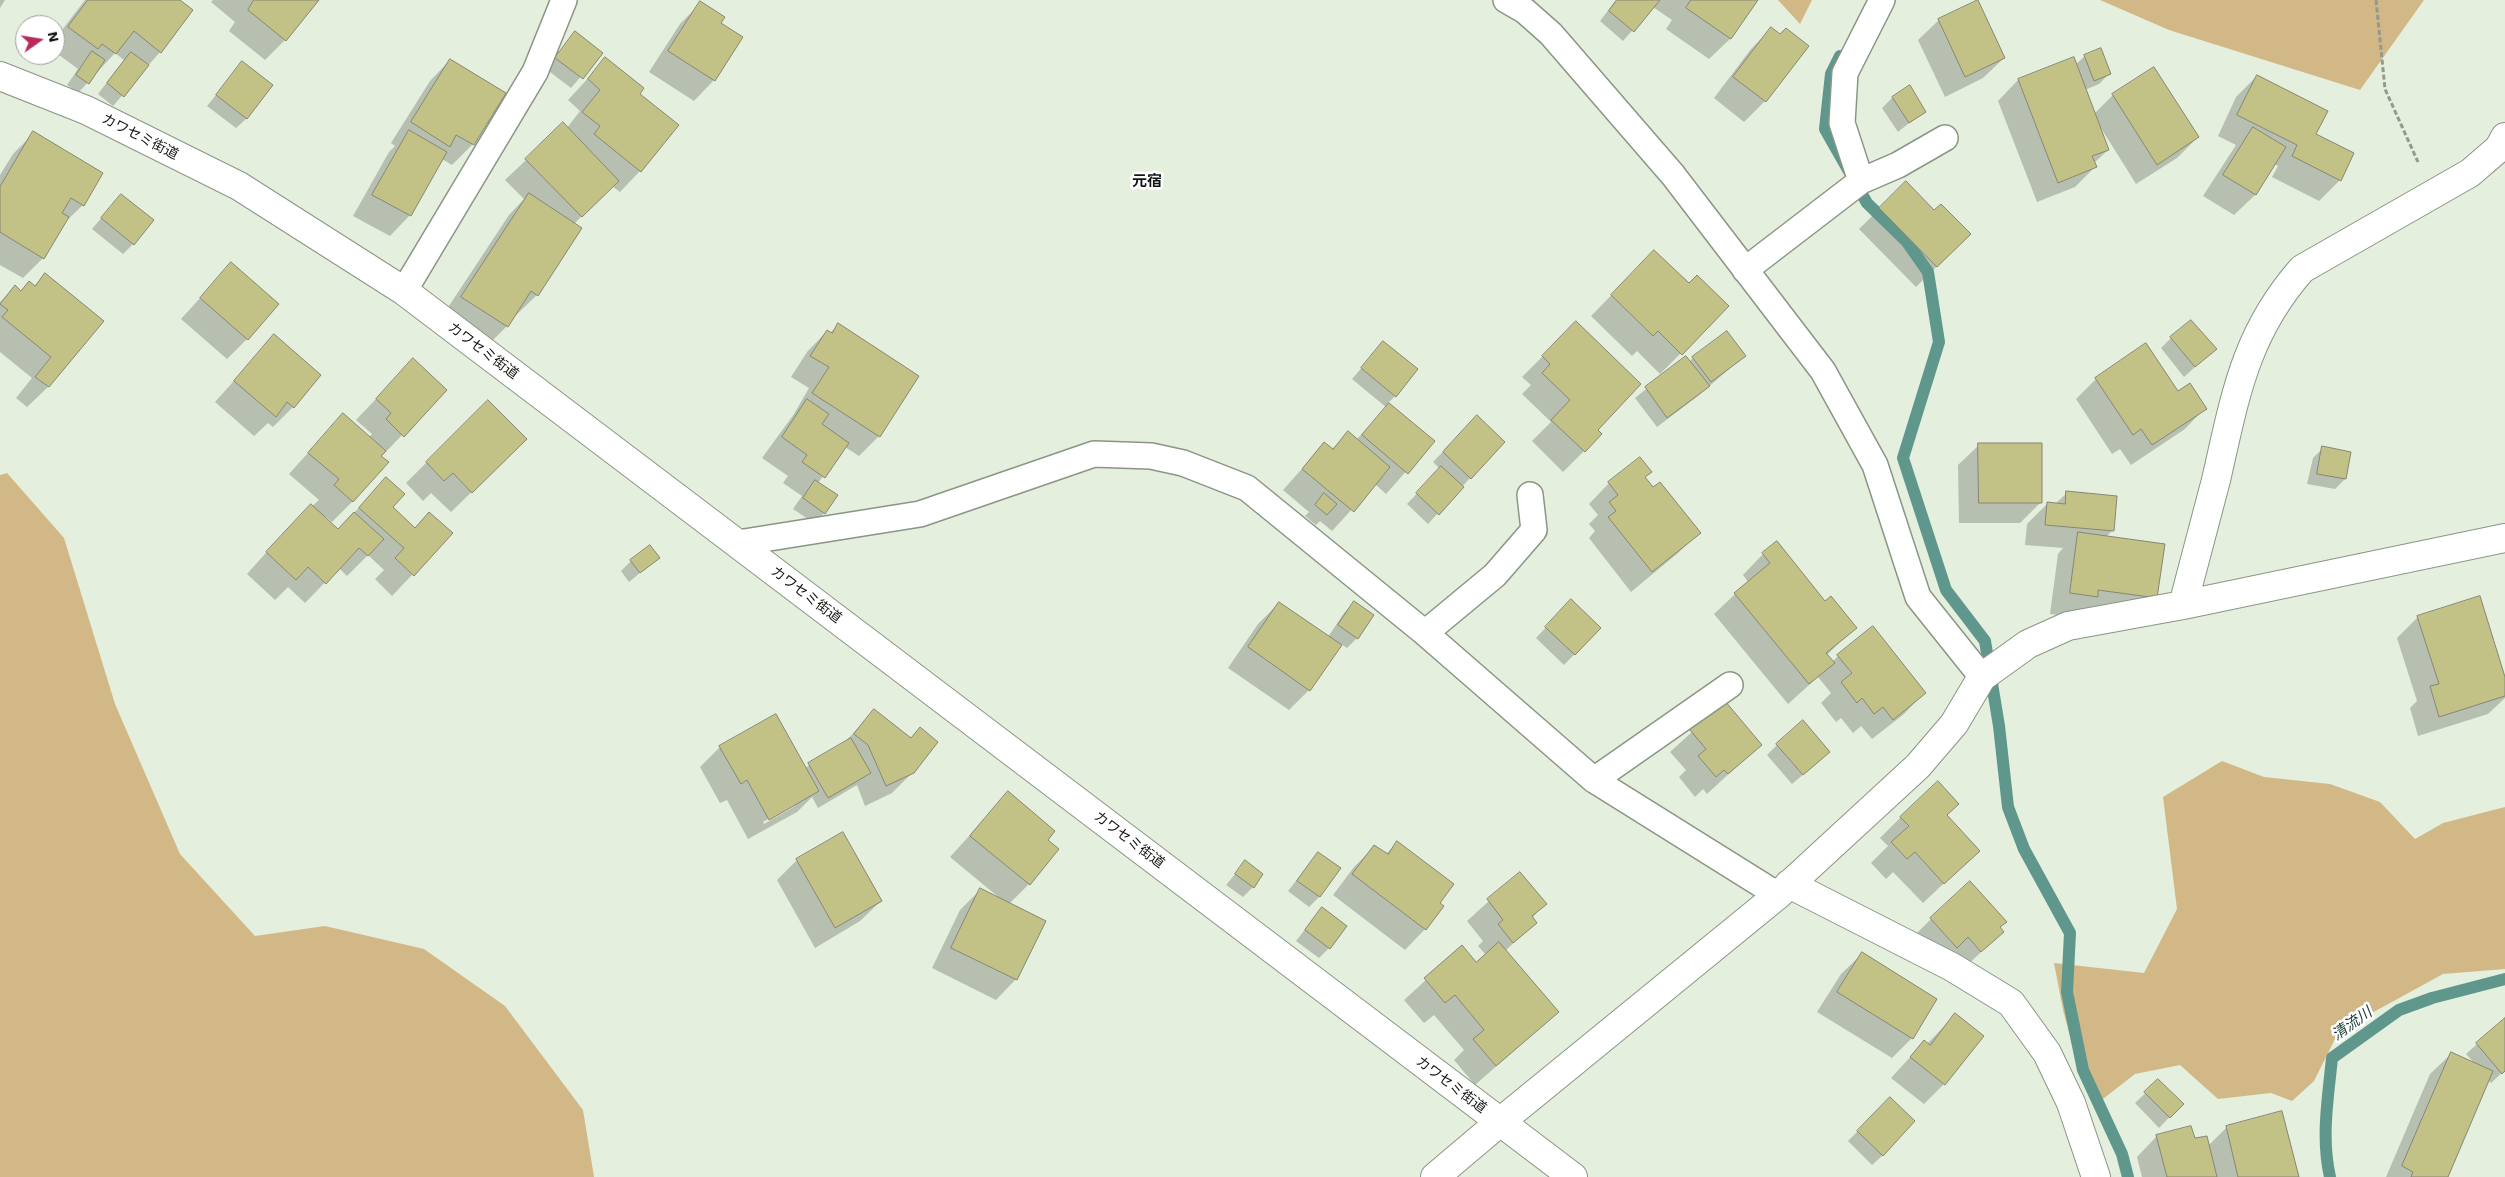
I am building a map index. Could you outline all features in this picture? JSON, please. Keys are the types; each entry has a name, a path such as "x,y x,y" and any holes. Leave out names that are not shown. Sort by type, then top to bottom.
{"street":[{"name":"カワセミ街道","path":"0,76 86,110 239,186 404,291 1573,1177"},
{"path":"2183,605 2242,369 2260,328 2284,290 2302,269 2470,173 2499,148 2505,137"},
{"path":"1435,1177 1784,889 1918,766 1954,724 1982,677 2028,644 2068,626 2183,605 2505,538"},
{"path":"1784,889 1952,967 2011,1002 2047,1053 2071,1103 2096,1177"}],"lane":[{"path":"404,291 535,72 564,0"},
{"path":"1506,0 1526,11 1551,34 1673,175 1823,371 1876,465 1918,597 1982,677"},
{"path":"1862,180 1842,123 1845,73 1882,0"},
{"path":"1745,270 1862,180 1898,165 1945,138"},
{"path":"738,543 920,514 1094,454 1151,456 1183,463 1247,488 1425,633 1594,780 1784,889"},
{"path":"1425,633 1495,575 1534,530 1530,495"},
{"path":"1594,780 1730,685"}],"path":[{"path":"2376,0 2385,89 2433,194"}],"shaded area":[{"path":"1778,0 1812,0 1800,24"},
{"path":"2100,0 2424,0 2360,90 2169,30"},
{"path":"7,473 64,538 115,704 180,854 255,936 325,926 424,949 505,1006 583,1110 594,1177 0,1177 0,475"},
{"path":"2222,761 2264,777 2330,784 2380,802 2415,839 2443,823 2505,807 2505,969 2443,974 2339,1031 2314,1081 2292,1101 2271,1093 2218,1099 2180,1065 2135,1074 2099,1102 2081,1079 2063,1010 2054,963 2144,973 2177,909 2163,797"}],"building":[{"path":"88,0 180,0 193,10 161,53 134,31 116,54 102,44 98,49 68,27"},
{"path":"254,0 319,0 286,41 248,10"},
{"path":"1617,0 1660,0 1634,32 1609,11"},
{"path":"1691,0 1758,0 1731,39 1686,8"},
{"path":"1978,0 2005,58 1965,77 1938,19"},
{"path":"700,1 725,17 721,23 743,37 715,81 668,51"},
{"path":"1771,27 1780,34 1786,28 1809,46 1766,102 1733,77"},
{"path":"575,31 603,53 583,79 555,58"},
{"path":"2101,48 2111,74 2094,81 2084,55"},
{"path":"92,51 105,60 89,84 76,75"},
{"path":"131,52 149,65 124,97 107,83"},
{"path":"605,57 644,88 640,94 679,125 641,172 594,134 600,126 582,112 600,90 588,79"},
{"path":"2074,57 2109,150 2092,156 2097,167 2058,183 2018,79"},
{"path":"450,59 506,93 474,145 456,135 450,147 411,122"},
{"path":"242,61 273,85 247,119 216,95"},
{"path":"2154,67 2199,137 2157,165 2112,94"},
{"path":"2257,75 2328,111 2316,134 2354,153 2341,181 2292,156 2297,145 2237,115"},
{"path":"1910,85 1926,112 1909,123 1892,97"},
{"path":"563,122 619,181 582,217 525,159"},
{"path":"2253,127 2286,147 2256,195 2223,175"},
{"path":"409,130 447,152 411,216 372,195"},
{"path":"33,131 103,173 84,206 71,198 62,213 69,217 44,259 0,232 0,187"},
{"path":"1906,181 1934,210 1941,204 1971,234 1937,267 1879,208"},
{"path":"529,193 582,228 538,296 531,291 508,327 461,297"},
{"path":"121,194 154,220 134,245 101,218"},
{"path":"1654,250 1689,283 1697,275 1729,306 1682,355 1658,331 1653,336 1611,295"},
{"path":"231,262 279,304 248,340 200,298"},
{"path":"45,273 104,321 49,387 35,377 51,357 2,317 8,310 0,304 15,285 21,291 29,281 35,286"},
{"path":"2191,320 2217,349 2195,367 2170,337"},
{"path":"1576,321 1641,384 1598,430 1602,434 1585,452 1551,420 1570,400 1542,373 1550,364 1542,356"},
{"path":"838,323 919,376 880,437 812,393 829,367 810,356 827,330 832,333"},
{"path":"1727,331 1746,356 1711,382 1692,357"},
{"path":"274,334 321,375 294,408 287,402 276,417 234,381"},
{"path":"1383,341 1418,369 1396,397 1361,368"},
{"path":"2146,343 2178,391 2190,383 2207,409 2152,445 2141,429 2133,435 2095,378"},
{"path":"1686,356 1710,386 1667,418 1645,387"},
{"path":"413,358 447,390 404,437 386,419 391,413 376,399"},
{"path":"807,399 829,414 822,424 849,443 825,478 802,462 807,455 782,437"},
{"path":"488,400 527,439 472,493 453,473 444,481 426,462"},
{"path":"1389,403 1435,441 1408,474 1362,435"},
{"path":"343,413 386,451 381,456 389,462 353,502 334,485 339,479 308,453"},
{"path":"1477,415 1505,442 1471,479 1443,452"},
{"path":"1348,431 1390,467 1354,512 1302,469 1324,442 1333,449"},
{"path":"1978,443 2042,443 2042,503 1979,503"},
{"path":"2322,446 2351,452 2346,479 2317,474"},
{"path":"1640,457 1652,472 1645,477 1653,487 1660,482 1701,533 1652,572 1608,517 1616,511 1609,502 1618,495 1608,482"},
{"path":"1441,466 1464,487 1439,515 1416,493"},
{"path":"386,477 405,494 393,507 415,528 429,512 453,533 414,576 395,558 404,548 359,508"},
{"path":"815,480 838,495 825,514 803,498"},
{"path":"2066,491 2117,496 2114,531 2045,525 2047,502 2065,504"},
{"path":"1324,493 1337,504 1327,515 1315,505"},
{"path":"311,504 338,529 354,512 384,539 368,556 359,548 326,584 308,567 296,580 266,552"},
{"path":"2078,532 2165,544 2157,598 2098,590 2098,597 2070,593"},
{"path":"1777,541 1825,601 1831,596 1857,628 1826,653 1835,663 1809,684 1734,593 1770,563 1762,553"},
{"path":"650,545 660,558 640,573 630,560"},
{"path":"2480,596 2505,677 2505,696 2439,717 2430,686 2439,684 2417,616"},
{"path":"1571,599 1601,628 1575,655 1545,627"},
{"path":"1354,601 1374,615 1358,639 1338,625"},
{"path":"1279,602 1342,645 1310,691 1248,647"},
{"path":"1873,626 1926,693 1893,720 1883,707 1874,714 1862,698 1857,703 1841,682 1852,673 1837,655"},
{"path":"1725,701 1762,745 1728,774 1724,770 1716,777 1698,756 1706,749 1690,730"},
{"path":"874,709 911,738 920,727 938,742 914,773 886,786 868,745 854,734"},
{"path":"776,714 819,791 769,820 747,780 741,784 719,746"},
{"path":"1803,720 1830,752 1803,775 1776,744"},
{"path":"851,738 871,773 828,798 808,763"},
{"path":"1938,781 1959,804 1947,815 1980,851 1944,884 1915,852 1907,859 1891,842 1909,826 1900,817"},
{"path":"1008,791 1055,831 1048,840 1059,849 1030,885 970,836"},
{"path":"843,832 882,901 835,928 796,859"},
{"path":"1397,841 1454,884 1440,903 1444,906 1426,930 1352,874 1374,845 1388,854"},
{"path":"1318,852 1341,868 1320,897 1297,881"},
{"path":"1245,860 1263,874 1254,888 1235,874"},
{"path":"1520,872 1547,904 1532,916 1537,923 1513,943 1498,924 1503,920 1487,899"},
{"path":"1970,881 2007,922 2000,927 2004,932 1981,952 1968,937 1957,948 1930,918"},
{"path":"980,888 1046,921 1017,980 951,948"},
{"path":"1322,907 1347,926 1330,949 1305,930"},
{"path":"1499,942 1559,1012 1496,1066 1473,1039 1484,1030 1455,995 1445,1003 1424,978 1462,945 1476,962"},
{"path":"1862,952 1937,999 1913,1039 1837,992"},
{"path":"1955,1013 1984,1036 1945,1085 1910,1057 1924,1040 1930,1045"},
{"path":"2505,1018 2505,1071 2502,1074 2476,1043"},
{"path":"2451,1052 2493,1071 2448,1177 2411,1177 2413,1172 2402,1166"},
{"path":"2158,1079 2184,1104 2170,1118 2144,1092"},
{"path":"1890,1097 1915,1121 1883,1156 1857,1131"},
{"path":"2282,1111 2299,1177 2238,1177 2226,1126"},
{"path":"2191,1126 2195,1138 2207,1136 2217,1177 2167,1177 2156,1135"}],"waterway":[{"path":"1840,56 1831,74 1825,129 1867,203 1907,242 1928,272 1939,342 1903,458 1946,590 1985,641 1999,726 2008,807 2024,849 2070,933 2067,992 2083,1070 2122,1154 2128,1177"},
{"name":"清流川","path":"2330,1177 2327,1162 2326,1133 2332,1058 2399,1010 2432,998 2505,979"}],"district":[{"name":"元宿","path":"1147,182"}]}
